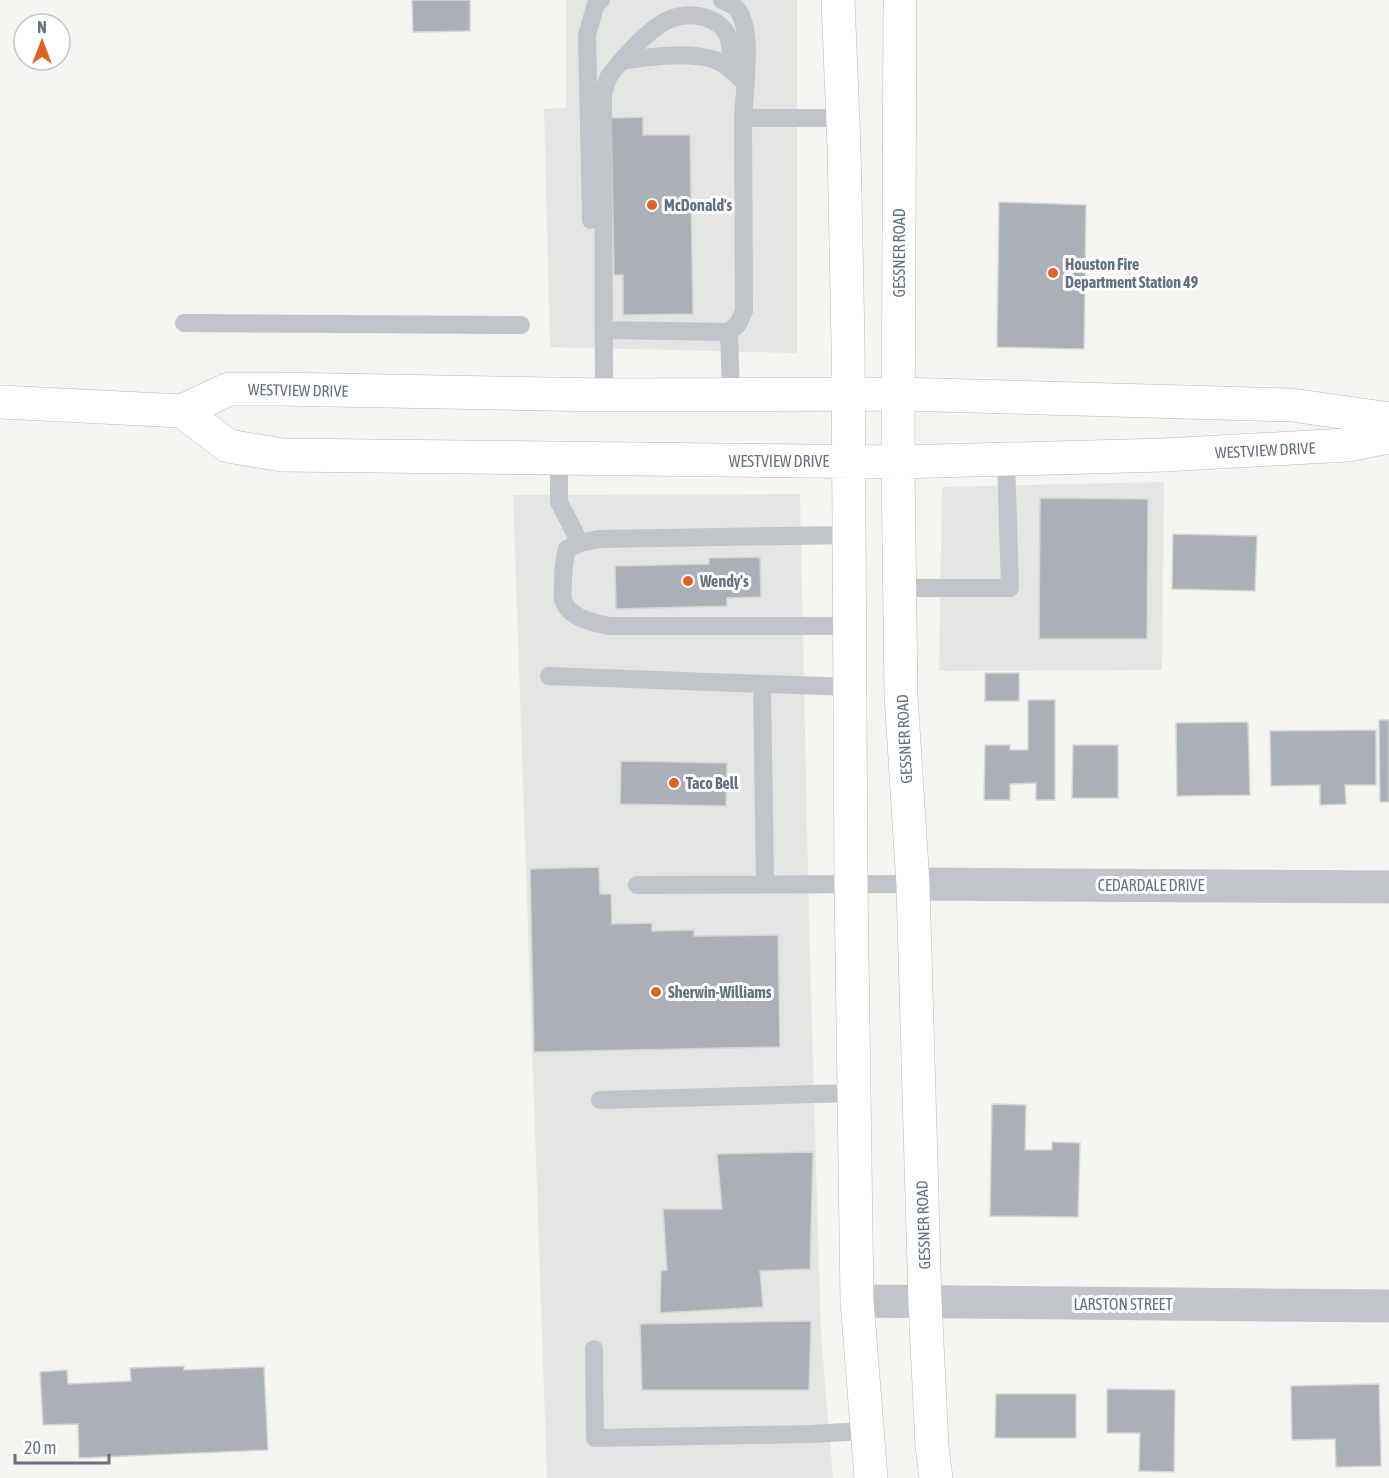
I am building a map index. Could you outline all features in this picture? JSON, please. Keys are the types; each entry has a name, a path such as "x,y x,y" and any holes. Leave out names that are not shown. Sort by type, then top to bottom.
{"main road":[{"path":"838,0 843,118 848,395 849,687 857,1301 865,1431 871,1478"},
{"name":"GESSNER ROAD","path":"900,0 898,462 901,695 913,884 925,1302 932,1446 936,1478"},
{"path":"846,275 899,276"},
{"name":"WESTVIEW DRIVE","path":"0,402 182,411 229,389 604,395 899,394 1292,405 1389,418"},
{"name":"WESTVIEW DRIVE","path":"182,411 228,446 282,455 898,462 1164,455 1347,445 1389,437"}],"street":[{"name":"CEDARDALE DRIVE","path":"913,884 1389,887"},
{"name":"LARSTON STREET","path":"857,1301 1389,1306"}],"lane":[{"path":"601,0 596,4 588,35 593,304 604,330"},
{"path":"604,330 729,332 738,324 744,311 743,118 747,34 735,6 722,0"},
{"path":"604,395 603,93 609,76 641,40 666,21 680,16 699,16 722,26 729,39 731,69"},
{"path":"621,61 649,56 700,56 716,60 731,69 745,83"},
{"path":"743,118 843,118"},
{"path":"184,323 521,325"},
{"path":"729,332 730,395"},
{"path":"559,459 559,502 580,543"},
{"path":"900,588 1010,588 1006,459"},
{"path":"848,535 598,539 580,543 567,549 564,561 562,600 567,608 592,623 609,626 849,627"},
{"path":"549,676 849,687"},
{"path":"762,684 765,884"},
{"path":"637,885 913,884"},
{"path":"600,1100 854,1093"},
{"path":"594,1349 595,1437 865,1431"}],"shaded area":[{"path":"566,0 797,0 797,353 550,347 544,109 566,108"},
{"path":"1164,482 1162,670 939,671 942,487"},
{"path":"800,494 821,1335 833,1478 547,1478 513,495"}],"building":[{"path":"412,0 470,0 470,31 413,32"},
{"name":"McDonald's","path":"643,117 643,135 690,135 693,314 623,315 623,275 614,275 611,118"},
{"name":"Houston Fire Department Station 49","path":"999,202 1086,205 1084,349 997,347"},
{"path":"1040,498 1148,499 1147,639 1039,639"},
{"path":"1173,534 1257,536 1255,591 1172,589"},
{"name":"Wendy's","path":"760,557 761,597 727,598 727,606 616,609 615,566 709,564 709,558"},
{"path":"985,673 1019,673 1019,701 985,701"},
{"path":"1028,700 1055,700 1055,800 1036,800 1036,783 1010,784 1010,800 984,800 985,745 1010,745 1010,750 1028,750"},
{"path":"1379,720 1389,720 1389,802 1380,802"},
{"path":"1248,722 1250,795 1177,796 1176,723"},
{"path":"1376,730 1376,785 1345,785 1346,804 1320,805 1320,785 1271,786 1270,731"},
{"path":"1073,745 1118,745 1118,798 1072,798"},
{"name":"Taco Bell","path":"621,761 727,763 726,806 620,804"},
{"name":"Sherwin-Williams","path":"599,867 600,894 611,894 612,924 652,923 652,931 694,930 694,936 778,935 780,1047 534,1052 530,869"},
{"path":"992,1104 1026,1105 1025,1150 1052,1150 1052,1142 1080,1143 1078,1217 990,1216"},
{"path":"813,1152 810,1269 760,1271 763,1307 660,1313 661,1271 667,1270 663,1209 722,1209 717,1154"},
{"path":"811,1321 809,1390 642,1390 640,1324"},
{"path":"184,1366 184,1370 264,1367 268,1450 79,1458 78,1424 43,1425 40,1372 67,1370 68,1384 131,1381 130,1368"},
{"path":"1379,1384 1381,1466 1336,1467 1335,1439 1292,1440 1291,1386"},
{"path":"1107,1389 1175,1390 1174,1472 1139,1471 1140,1433 1107,1433"},
{"path":"996,1394 1076,1394 1076,1438 995,1438"}],"place":[{"name":"McDonald's","path":"652,205"},
{"name":"Houston Fire Department Station 49","path":"1053,273"},
{"name":"Wendy's","path":"688,581"},
{"name":"Taco Bell","path":"674,783"},
{"name":"Sherwin-Williams","path":"656,992"}]}
